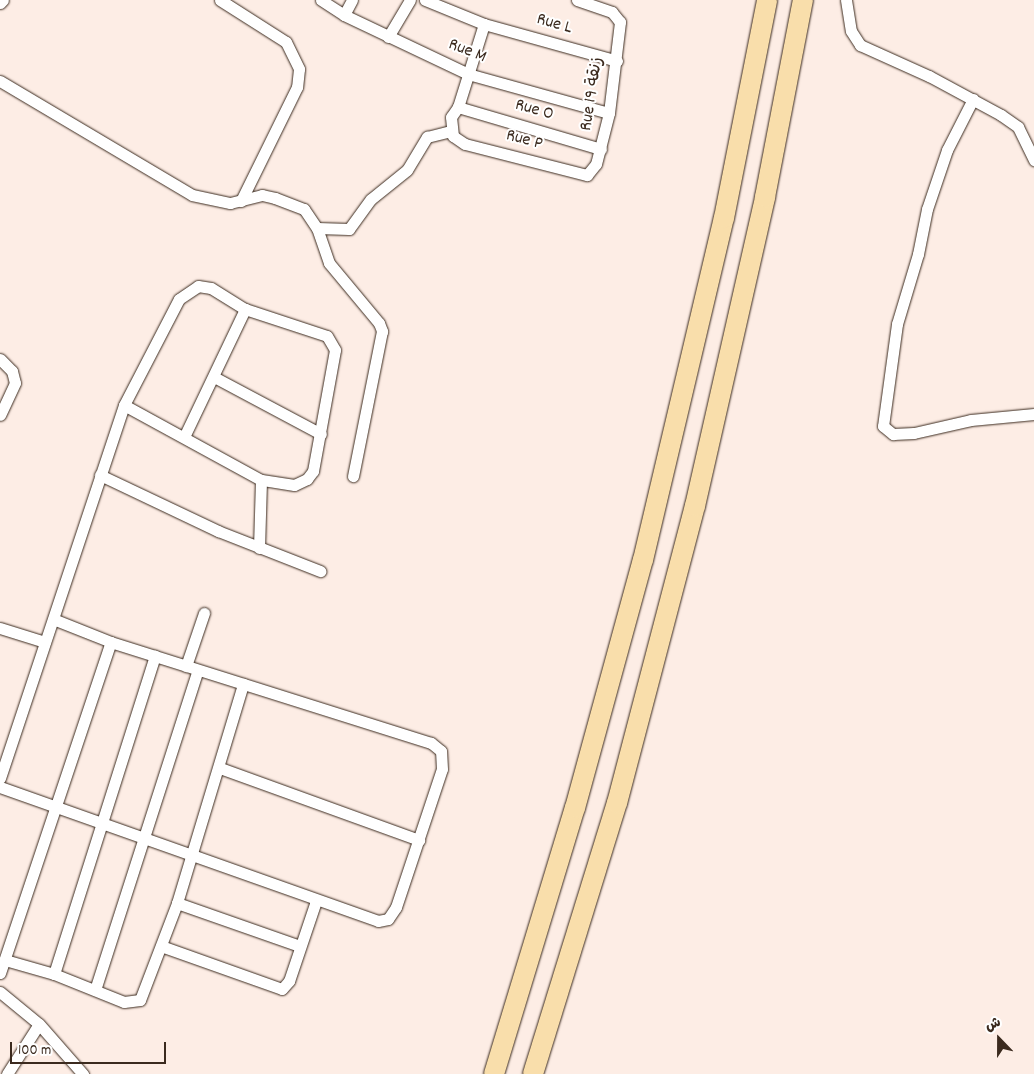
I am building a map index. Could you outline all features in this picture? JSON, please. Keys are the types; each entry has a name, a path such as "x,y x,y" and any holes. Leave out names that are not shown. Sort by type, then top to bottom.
{"highway":[{"path":"494,1074 575,808 643,560 724,218 767,0"},
{"path":"533,1074 617,803 695,506 765,197 803,0"}],"street":[{"path":"0,3 3,0"},
{"path":"220,0 286,42 299,70 297,87 240,201"},
{"name":"Rue M","path":"321,0 344,15 468,74 609,113"},
{"path":"344,15 352,0"},
{"path":"388,37 410,0"},
{"name":"Rue L","path":"425,0 455,5 484,24 617,61"},
{"name":"Rue 19 زنقة","path":"573,172 585,175 591,173 601,149 617,61 620,22 615,15 577,0"},
{"path":"846,0 851,31 860,45 972,99 1018,127 1034,160"},
{"path":"317,228 349,228 371,199 410,166 427,137 451,131 451,118 458,107 484,24"},
{"path":"0,81 192,195 214,202 240,201 262,195 304,208 317,228 329,263 379,323 382,331 353,476"},
{"path":"972,99 947,150 927,209 918,254 897,324 883,426 893,434 914,433 972,420 1034,414"},
{"name":"Rue O","path":"458,107 601,149"},
{"name":"Rue P","path":"451,131 456,140 465,144 573,172"},
{"path":"0,778 124,405 185,292 198,286 211,288 245,309 330,339 334,357 313,471 307,479 288,485 261,480 124,405"},
{"path":"184,437 245,309"},
{"path":"0,360 15,376 14,392 0,414"},
{"path":"214,377 321,434"},
{"path":"100,475 258,548 320,571"},
{"path":"258,548 261,480"},
{"path":"186,666 204,613"},
{"path":"0,786 145,839 192,853 316,901 378,921 388,919 396,907 442,769 443,759 438,748 425,740 111,642 53,618"},
{"path":"0,628 45,642"},
{"path":"0,973 58,808 111,642"},
{"path":"54,974 104,824 155,656"},
{"path":"95,990 198,670"},
{"path":"5,960 54,974 124,1002 140,1000 177,903 220,768 243,684"},
{"path":"220,768 419,840"},
{"path":"161,946 279,989 289,981 316,901"},
{"path":"177,903 300,946"},
{"path":"0,992 39,1024 83,1074"},
{"path":"6,1074 39,1024"}]}
